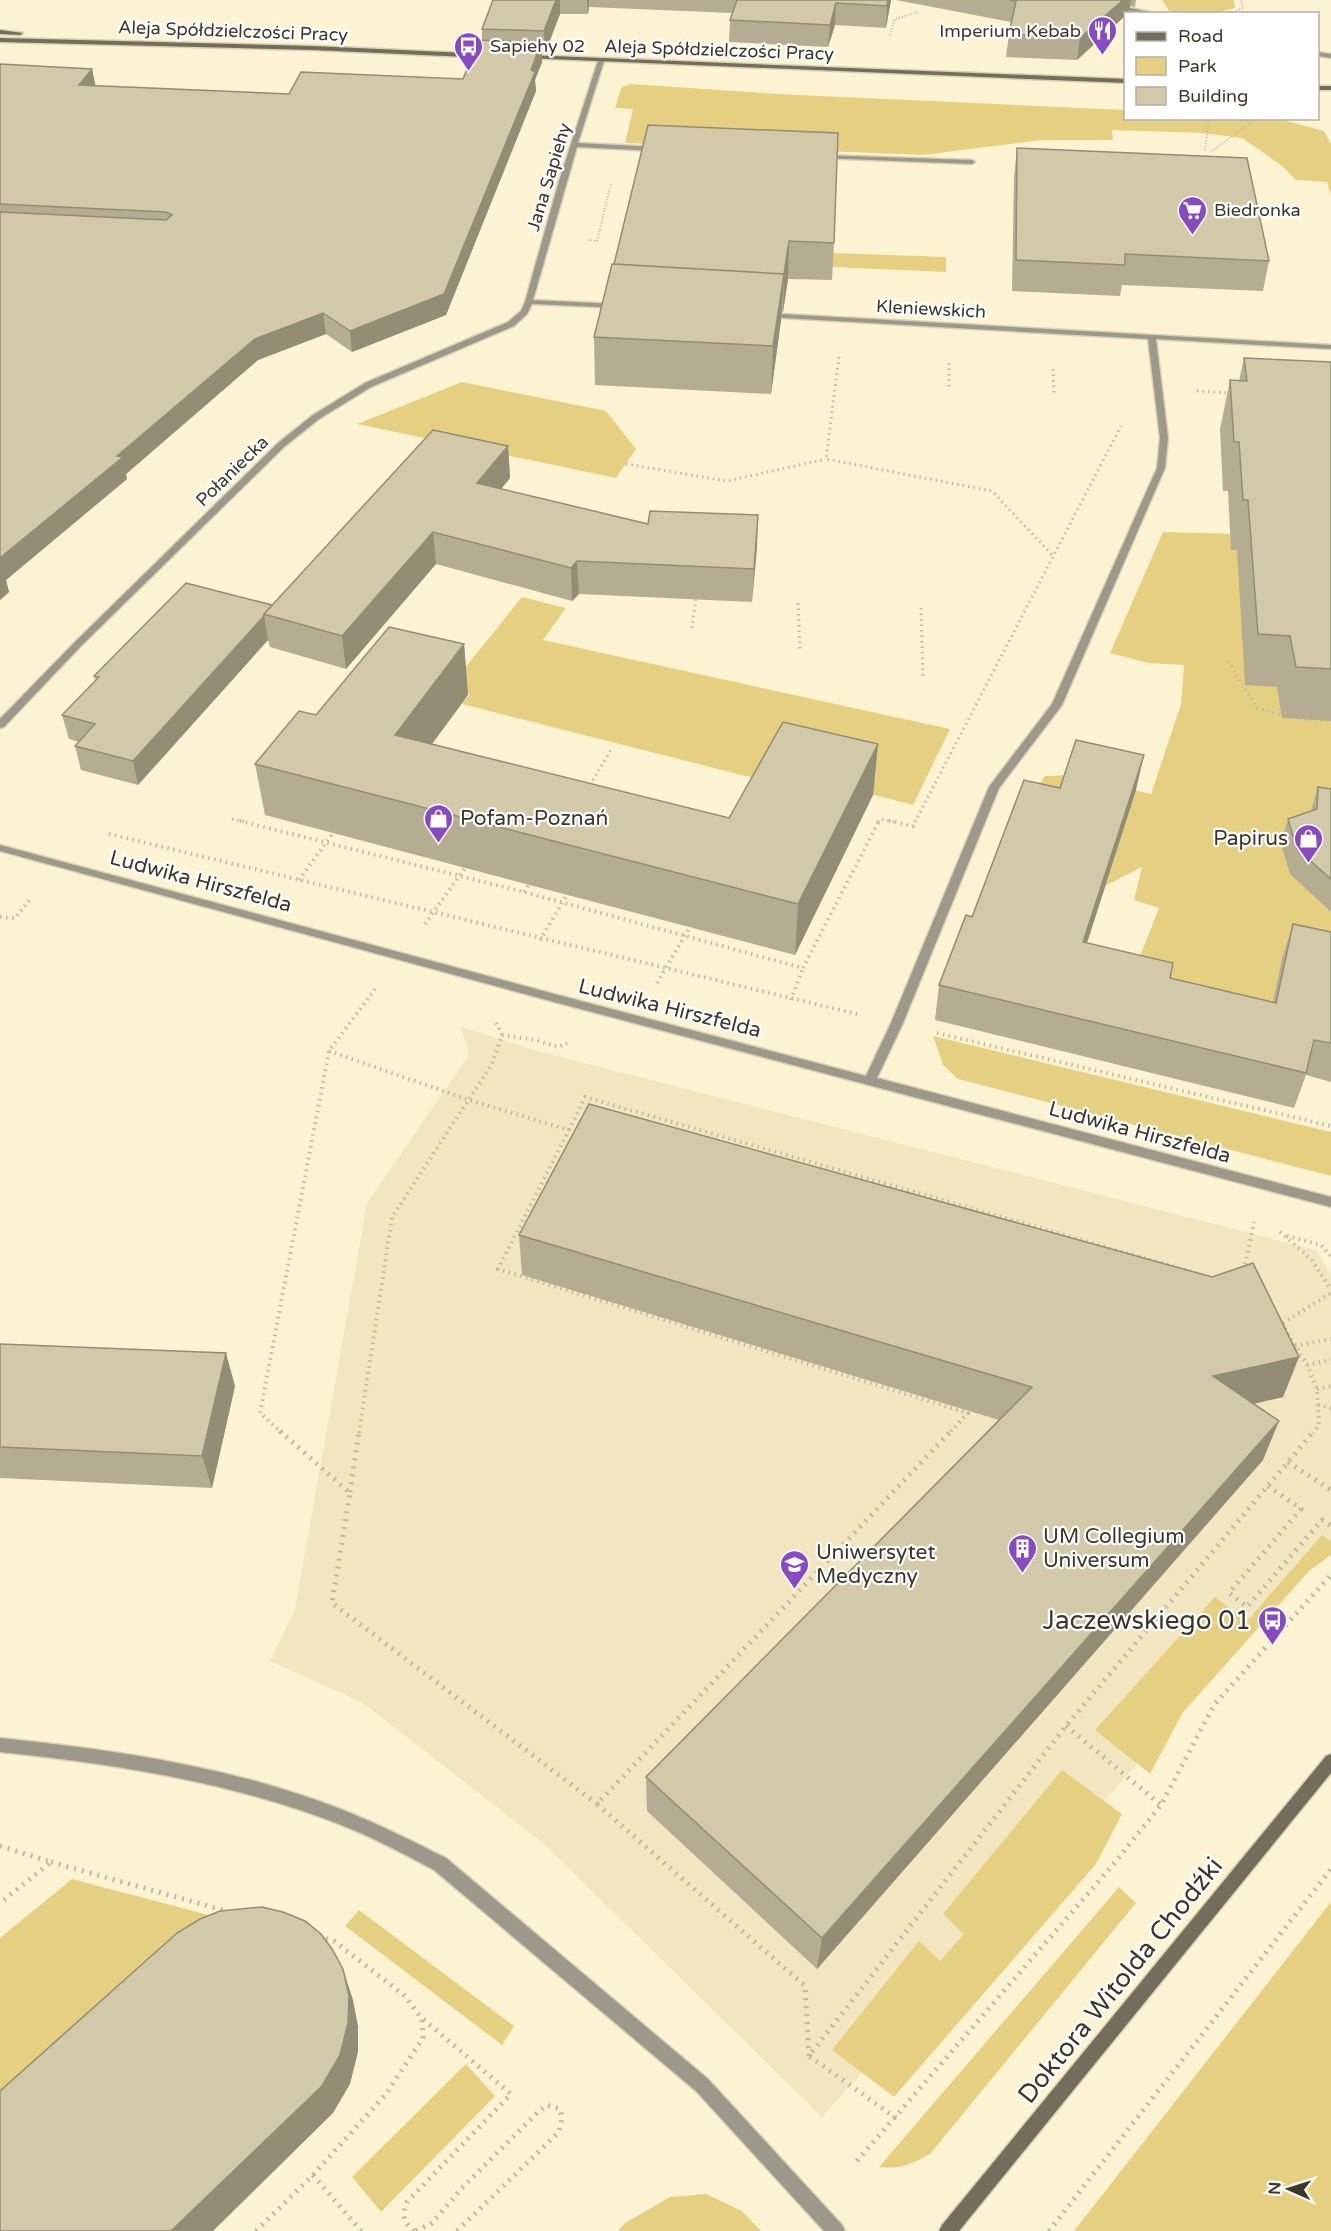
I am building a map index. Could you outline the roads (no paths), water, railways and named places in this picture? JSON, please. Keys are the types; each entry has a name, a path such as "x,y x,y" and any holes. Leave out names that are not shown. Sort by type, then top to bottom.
{"main road":[{"name":"Aleja Spółdzielczości Pracy","path":"0,32 96,41"},
{"name":"Aleja Spółdzielczości Pracy","path":"0,40 96,41 495,56"},
{"name":"Aleja Spółdzielczości Pracy","path":"517,57 1124,81"},
{"name":"Doktora Witolda Chodźki","path":"948,2231 1331,1761"}],"street":[{"path":"1082,0 1146,12"},
{"name":"Jana Sapiehy","path":"529,302 574,145 601,61"},
{"path":"574,145 666,149"},
{"path":"807,155 972,162"},
{"path":"529,302 629,307"},
{"name":"Połaniecka","path":"0,725 78,644 273,454 316,417 368,385 512,324 524,312 529,302"},
{"name":"Kleniewskich","path":"761,314 1331,347"},
{"path":"870,1080 897,1023 994,787 1057,705 1161,468 1164,438 1152,338"},
{"name":"Ludwika Hirszfelda","path":"0,848 171,892 558,999 1331,1202"},
{"path":"0,1745 152,1767 276,1794 404,1842 440,1864 702,2085 836,2231"}],"place":[{"name":"Imperium Kebab","path":"1102,56"},
{"name":"Sapiehy 02","path":"469,72"},
{"name":"Biedronka","path":"1193,236"},
{"name":"Pofam-Poznań","path":"439,844"},
{"name":"Papirus","path":"1309,864"},
{"name":"UM Collegium Universum","path":"1022,1574"},
{"name":"Uniwersytet Medyczny","path":"795,1590"},
{"name":"Jaczewskiego 01","path":"1272,1646"}]}
